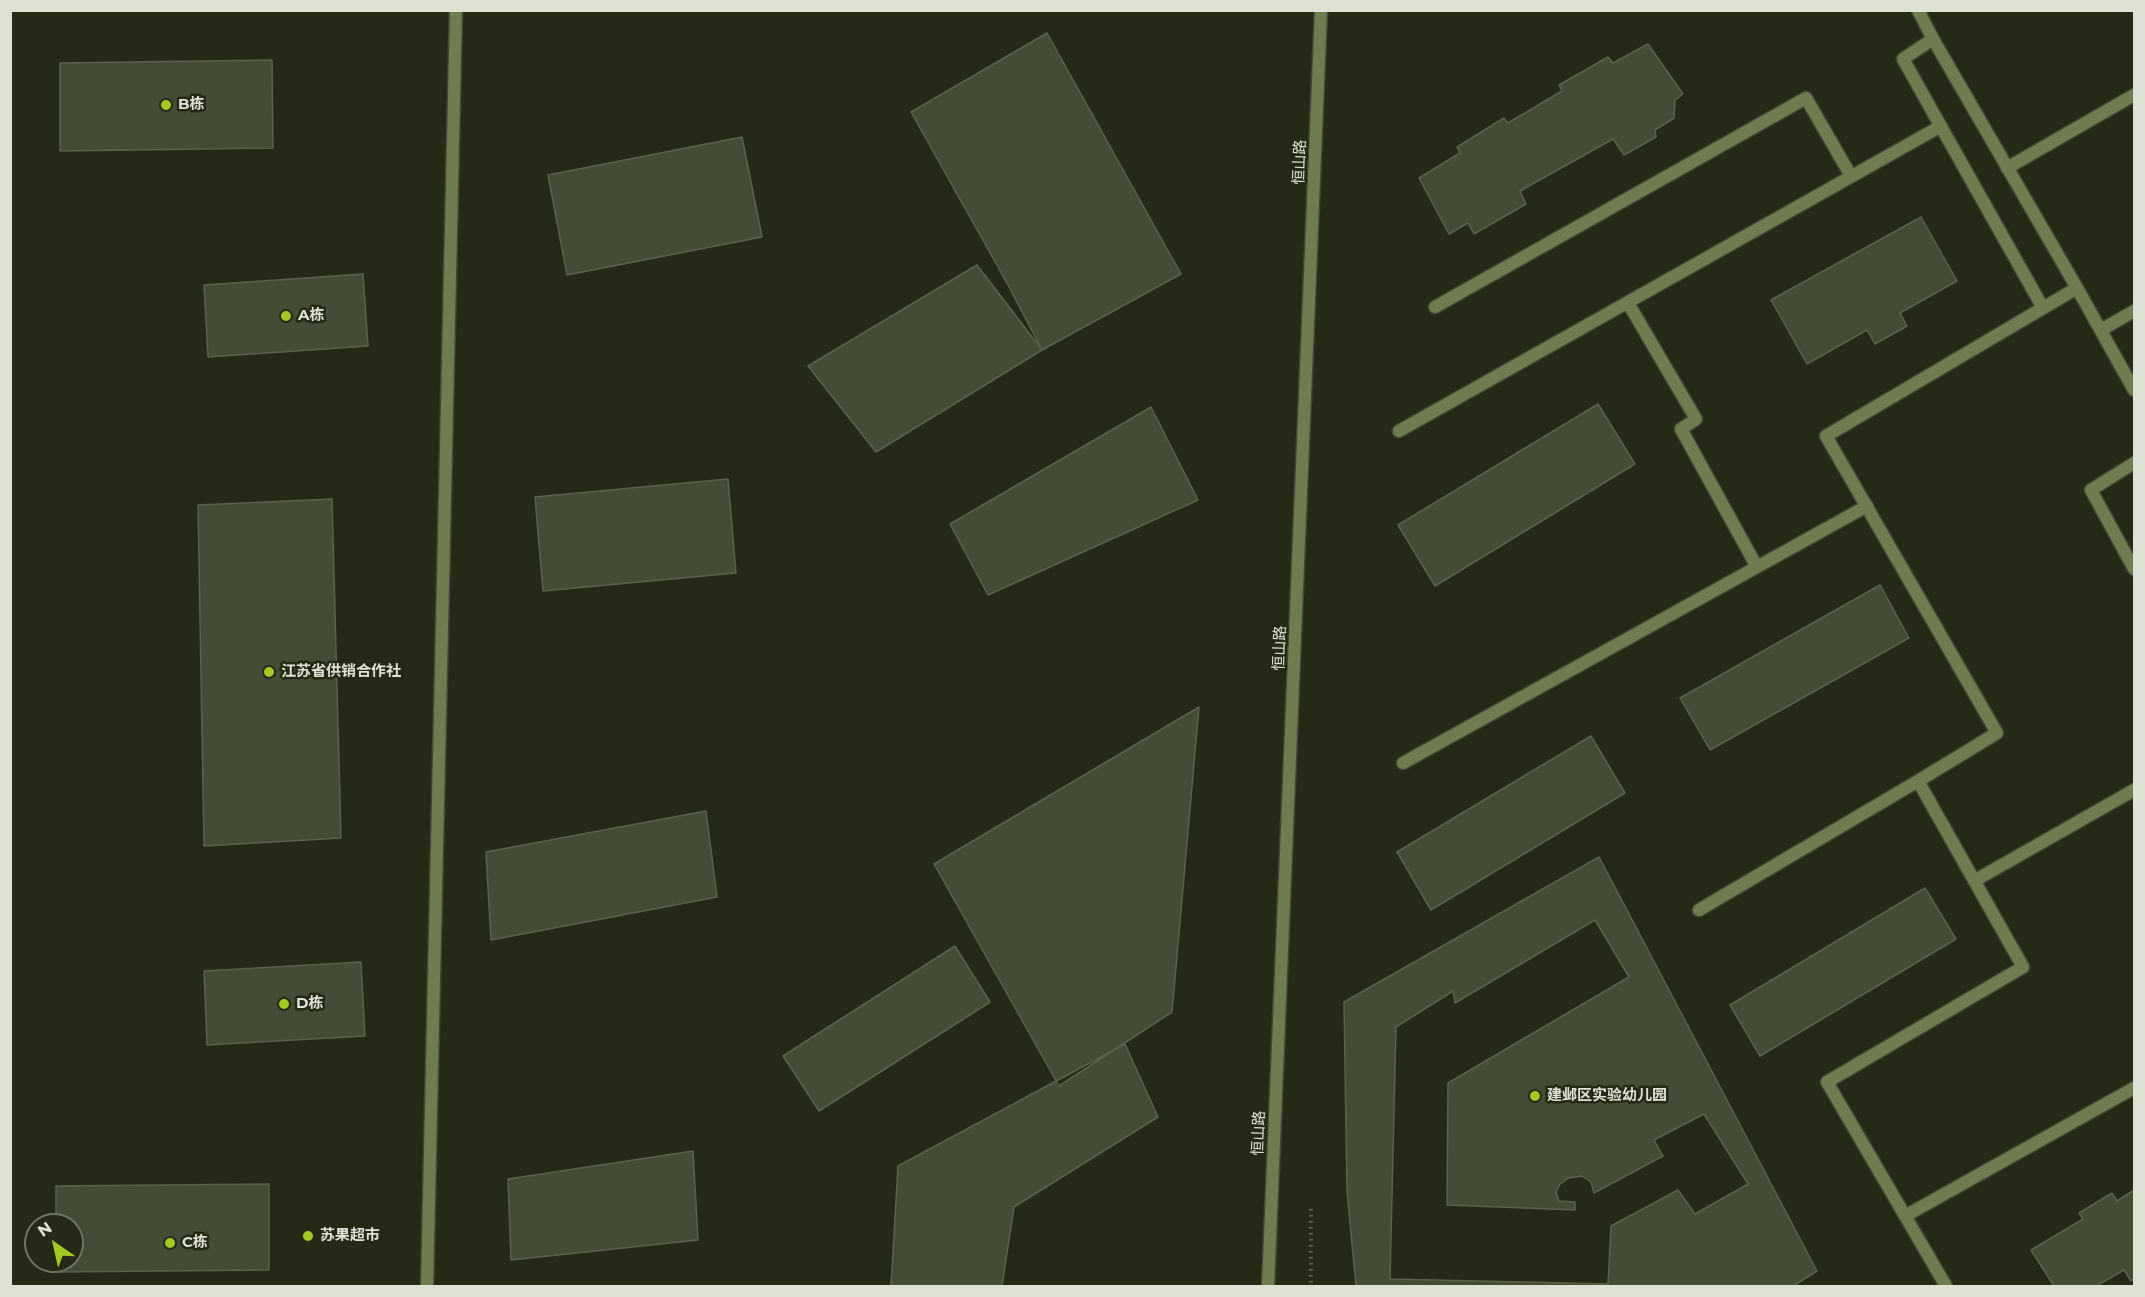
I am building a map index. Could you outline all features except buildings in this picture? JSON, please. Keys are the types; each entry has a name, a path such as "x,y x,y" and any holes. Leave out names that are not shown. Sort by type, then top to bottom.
{"street":[{"path":"427,1287 456,10"},
{"name":"恒山路","path":"1268,1287 1321,10"},
{"path":"1918,10 2134,390"},
{"path":"1933,39 1903,59 2043,308"},
{"path":"2007,168 2134,96"},
{"path":"1435,307 1806,98 1851,176"},
{"path":"1399,431 1941,126"},
{"path":"1699,910 1997,733 1826,436 2077,288"},
{"path":"1628,303 1696,419 1681,429 1757,567"},
{"path":"2100,330 2134,311"},
{"path":"2134,463 2091,490 2134,569"},
{"path":"1403,764 1867,506"},
{"path":"1918,781 2023,967 1827,1082 1946,1287"},
{"path":"1974,881 2134,789"},
{"path":"1905,1216 2134,1088"}],"path":[{"path":"1311,1209 1311,1287"}],"place":[{"name":"B栋","path":"166,105"},
{"name":"A栋","path":"286,316"},
{"name":"江苏省供销合作社","path":"269,672"},
{"name":"D栋","path":"284,1004"},
{"name":"建邺区实验幼儿园","path":"1535,1096"},
{"name":"苏果超市","path":"308,1236"},
{"name":"C栋","path":"170,1243"}]}
